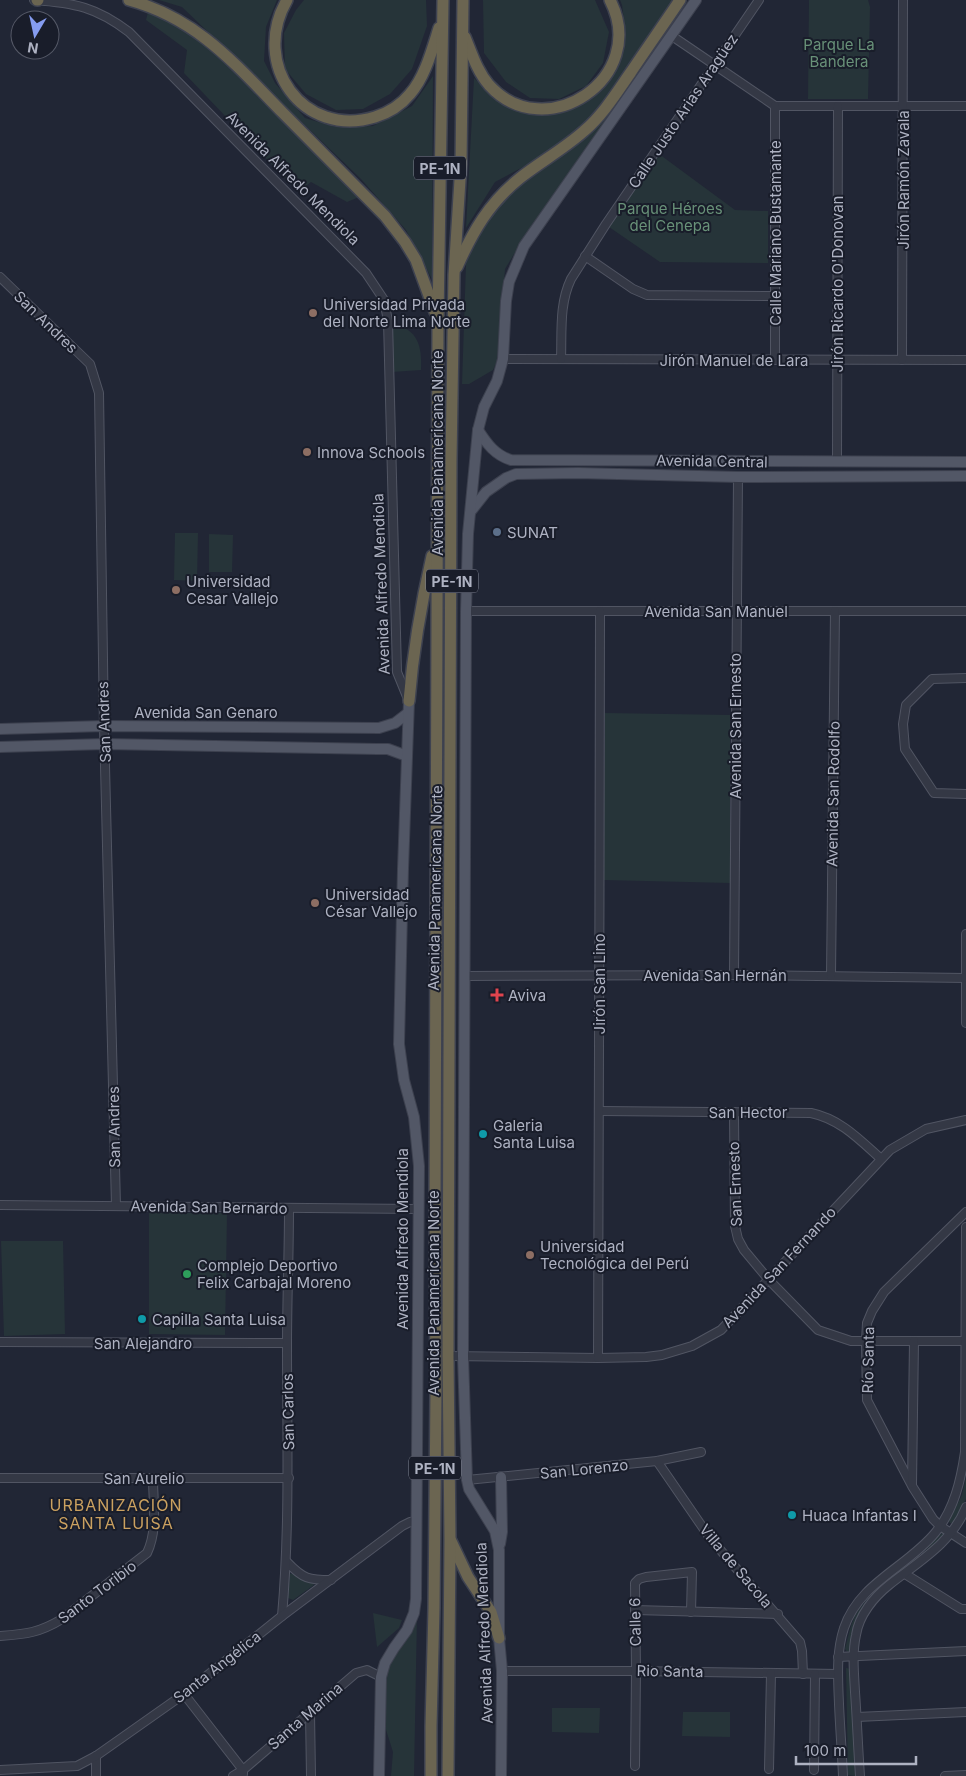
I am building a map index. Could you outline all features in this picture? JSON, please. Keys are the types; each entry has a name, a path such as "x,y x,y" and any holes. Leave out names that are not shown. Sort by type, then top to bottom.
{"highway":[{"path":"129,0 150,6 176,18 218,47 385,216 416,260 438,321"},
{"path":"287,0 281,10 276,27 275,60 281,76 290,91 302,104 318,114 333,119 350,121 367,119 382,114 398,106 410,94 418,82 431,52 443,14"},
{"name":"Avenida Panamericana Norte","path":"431,1776 436,1391 434,1209 438,321 443,0"},
{"name":"Avenida Panamericana Norte","path":"448,1776 451,460 454,275 461,164 463,0"},
{"path":"462,29 475,64 490,86 510,102 524,107 542,109 561,106 576,101 590,93 614,64 618,36 617,18 610,0"},
{"path":"454,275 473,233 485,213 501,194 584,131 599,116 619,90 680,0"},
{"path":"409,701 412,663 425,588 437,537"},
{"path":"450,1539 468,1577 491,1612 499,1638"},
{"path":"423,1776 431,1726"},
{"path":"449,1726 456,1776"}],"main road":[{"name":"Avenida Alfredo Mendiola","path":"501,1776 500,1550 495,1531 470,1489 467,1480 463,1356 466,610 468,534 478,430 484,407 497,381 503,359 509,282 524,246 696,0"},
{"name":"Avenida Central","path":"478,430 491,448 503,458 511,460 966,462"},
{"path":"578,461 578,473"},
{"name":"Avenida Central","path":"471,511 486,492 506,478 516,474 966,476"},
{"name":"Avenida Alfredo Mendiola","path":"379,1776 381,1677 385,1664 407,1630 414,1613 416,1599 419,1166 414,1117 404,1080 399,1044 409,701"},
{"name":"Avenida San Genaro","path":"0,729 104,726 379,728 395,723 408,713"},
{"path":"240,746 241,727"},
{"path":"0,747 105,744 377,748 388,749 407,756"},
{"path":"500,1550 502,1532 502,1477"}],"street":[{"name":"Avenida Alfredo Mendiola","path":"36,0 66,3 93,10 111,19 129,32 366,273 384,300 388,321 396,672 409,701"},
{"name":"Calle Justo Arias Aragüez","path":"561,359 564,295 571,280 585,256 759,0"},
{"name":"Jirón Ramón Zavala","path":"902,360 903,0"},
{"path":"672,36 775,106 966,106"},
{"name":"Calle Mariano Bustamante","path":"774,360 775,106"},
{"name":"Jirón Ricardo O'Donovan","path":"837,462 838,106"},
{"path":"585,256 633,289 647,295 774,296"},
{"name":"San Andres","path":"0,277 90,364 99,393 104,726 116,1206"},
{"name":"Jirón Manuel de Lara","path":"503,359 966,360"},
{"name":"Avenida San Ernesto","path":"734,975 738,476"},
{"name":"Avenida San Manuel","path":"466,610 966,611"},
{"name":"Jirón San Lino","path":"598,1358 600,611"},
{"name":"Avenida San Rodolfo","path":"831,976 835,611"},
{"path":"966,678 932,679 906,705 903,724 905,749 934,793 966,794"},
{"path":"966,934 966,1023"},
{"name":"Avenida San Hernán","path":"465,976 734,975 966,978"},
{"name":"San Hector","path":"600,1111 800,1112 823,1116 843,1126 880,1158"},
{"name":"San Ernesto","path":"734,1112 735,1226 744,1250 769,1280 818,1330 851,1341 866,1341"},
{"name":"Avenida San Fernando","path":"448,1356 598,1358 662,1355 692,1346 721,1330 880,1158 926,1129 966,1120"},
{"name":"Avenida San Bernardo","path":"0,1206 418,1209"},
{"name":"San Carlos","path":"282,1616 287,1562 289,1478 287,1343 289,1208"},
{"name":"Río Santa","path":"966,1212 884,1292 867,1323 866,1341 867,1400 912,1486 933,1519 940,1526 966,1543"},
{"path":"843,1776 838,1657 844,1628 850,1613 869,1589 914,1554 940,1526 959,1486 965,1452 966,1227"},
{"path":"866,1341 966,1341"},
{"path":"912,1486 914,1341"},
{"name":"San Alejandro","path":"0,1342 287,1343"},
{"name":"San Lorenzo","path":"467,1480 657,1461 701,1452"},
{"name":"Villa de Sacola","path":"657,1461 710,1538 778,1614 800,1642 803,1674"},
{"name":"San Aurelio","path":"0,1478 289,1478"},
{"name":"Santo Toribio","path":"0,1636 24,1634 49,1628 147,1553 152,1542 153,1531 153,1478"},
{"path":"860,1776 854,1656 856,1633 864,1613 875,1598 951,1534 966,1507"},
{"name":"Santa Angélica","path":"0,1770 76,1766 96,1756 184,1694 282,1616 402,1526 417,1521"},
{"path":"287,1562 305,1578 332,1580"},
{"name":"Calle 6","path":"635,1766 635,1583 639,1578 692,1572 691,1612"},
{"path":"904,1574 960,1609 966,1609"},
{"path":"635,1610 778,1614"},
{"path":"838,1657 966,1651"},
{"name":"Santa Marina","path":"233,1776 243,1773 356,1673 367,1670 381,1677"},
{"name":"Rio Santa","path":"502,1671 838,1674"},
{"path":"769,1770 770,1673"},
{"path":"814,1770 815,1674"},
{"path":"184,1694 243,1773"},
{"path":"857,1717 966,1712"},
{"path":"310,1713 311,1776"},
{"path":"300,1721 310,1729"},
{"path":"96,1756 96,1776"},
{"path":"945,1776 966,1775"}],"green space":[{"path":"159,0 277,0 266,27 264,61 275,83 305,118 335,127 373,126 412,106 433,76 432,279 406,230 361,179 182,7"},
{"path":"304,0 426,0 427,26 412,69 390,94 363,109 336,110 306,94 285,69 284,33 296,10"},
{"path":"483,0 595,0 609,32 603,63 586,86 559,99 530,98 506,82 484,53"},
{"path":"620,0 677,0 602,107 580,131 544,156 495,182 466,228 474,78 494,97 518,110 542,113 571,109 593,97 615,73 623,48 625,28"},
{"name":"Parque La Bandera","path":"809,0 868,0 870,7 868,99 808,99"},
{"path":"148,12 162,16 208,47 359,197 347,202 311,182 298,192 184,73 187,50 146,20"},
{"path":"636,75 638,78 533,223 505,269 498,359 493,370 469,384 462,384 466,264 477,236 502,199 598,126"},
{"name":"Parque Héroes del Cenepa","path":"659,154 735,210 768,211 768,263 660,262 609,227"},
{"path":"392,323 408,330 417,340 421,353 421,370 392,372"},
{"path":"175,533 198,533 197,581 174,580"},
{"path":"209,534 233,535 232,572 209,572"},
{"path":"605,713 730,715 730,883 603,880"},
{"name":"Complejo Deportivo Felix Carbajal Moreno","path":"149,1213 227,1213 225,1335 149,1334"},
{"path":"1,1241 63,1241 65,1334 4,1336"},
{"path":"966,1477 966,1499 953,1523 950,1523 949,1521 962,1495"},
{"path":"942,1533 944,1535 938,1543 872,1598 851,1651 847,1652 845,1649 852,1624 862,1606 870,1596 926,1550"},
{"path":"294,1573 312,1582 314,1585 293,1600 288,1598 290,1574"},
{"path":"373,1613 402,1620 399,1628 377,1647"},
{"path":"417,1615 414,1776 391,1776 393,1752 382,1717 383,1677 396,1648"},
{"path":"846,1668 852,1669 855,1776 848,1775"},
{"path":"552,1708 600,1708 599,1733 552,1732"},
{"path":"683,1712 730,1712 730,1737 682,1736"}],"place":[{"name":"Universidad Privada del Norte Lima Norte","path":"313,313"},
{"name":"Innova Schools","path":"307,452"},
{"name":"SUNAT","path":"497,532"},
{"name":"Universidad Cesar Vallejo","path":"176,590"},
{"name":"Universidad César Vallejo","path":"315,903"},
{"name":"Aviva","path":"497,995"},
{"name":"Galeria Santa Luisa","path":"483,1134"},
{"name":"Universidad Tecnológica del Perú","path":"530,1255"},
{"name":"Complejo Deportivo Felix Carbajal Moreno","path":"187,1274"},
{"name":"Capilla Santa Luisa","path":"142,1319"},
{"name":"Huaca Infantas I","path":"792,1515"}],"district":[{"name":"URBANIZACIÓN SANTA LUISA","path":"116,1514"}]}
